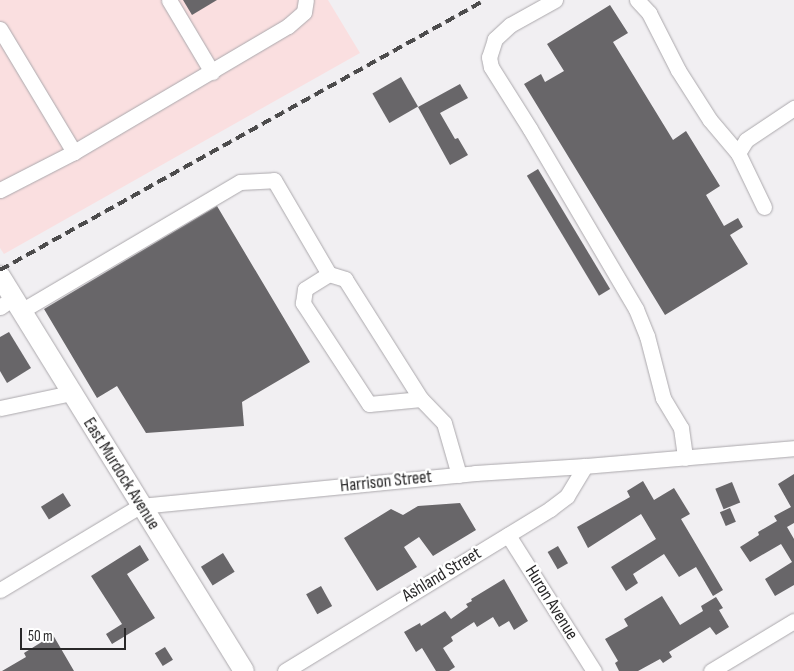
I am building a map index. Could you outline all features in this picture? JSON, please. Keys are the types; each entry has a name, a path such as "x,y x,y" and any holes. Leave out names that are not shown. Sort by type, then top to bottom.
{"main road":[{"name":"East Murdock Avenue","path":"0,276 12,305 71,393 244,671"}],"street":[{"path":"169,0 212,72"},
{"path":"0,190 74,152 212,72 298,19 304,12 306,0"},
{"path":"555,0 510,25 495,39 489,57 490,67 530,129 636,310 648,336 663,398 681,428 685,458"},
{"path":"636,0 649,13 678,70 710,120 738,153 764,207"},
{"path":"0,29 74,152"},
{"path":"738,153 746,140 794,108"},
{"path":"12,305 240,182 274,180 329,274 346,280 421,399 444,423 459,474"},
{"path":"329,274 305,289 304,303 369,404 421,399"},
{"path":"0,408 71,393"},
{"name":"Harrison Street","path":"0,590 140,506 459,474 585,466 794,448"},
{"name":"Ashland Street","path":"285,671 508,535 567,496 585,466"},
{"name":"Huron Avenue","path":"508,535 594,671"},
{"path":"711,671 794,620"}],"shaded area":[{"path":"0,0 328,0 360,53 4,254 0,248"}],"building":[{"path":"183,0 217,0 192,15"},
{"path":"610,5 628,33 613,42 673,140 686,131 720,186 706,195 724,226 738,218 743,227 730,235 748,264 665,315 524,84 541,74 545,82 564,71 547,44"},
{"path":"401,77 418,106 389,123 372,94"},
{"path":"460,84 468,98 440,113 455,139 458,138 468,155 450,165 418,107"},
{"path":"538,169 610,289 599,296 527,176"},
{"path":"217,206 310,362 242,402 244,426 146,433 117,386 97,398 44,309"},
{"path":"9,332 31,368 7,383 0,371 0,337"},
{"path":"794,474 794,523 787,527 794,539 794,585 775,596 765,579 792,562 781,544 750,562 740,547 759,535 758,532 777,521 774,516 791,507 778,484"},
{"path":"643,481 654,500 674,488 690,514 681,519 723,590 713,596 696,567 679,577 664,554 633,574 638,583 626,591 611,567 656,539 641,514 588,548 577,527 630,497 627,491"},
{"path":"732,482 740,502 724,509 715,489"},
{"path":"63,493 71,506 49,519 41,507"},
{"path":"460,503 476,530 433,556 419,537 404,547 417,567 377,591 344,538 391,509 403,515 418,506"},
{"path":"730,508 736,522 726,526 720,512"},
{"path":"140,545 149,560 127,574 155,618 112,644 106,634 122,624 91,576"},
{"path":"558,546 568,563 558,569 548,552"},
{"path":"223,553 235,572 213,585 201,567"},
{"path":"504,579 528,621 514,630 509,621 499,627 493,617 477,627 474,622 451,637 453,641 443,648 455,667 449,671 436,671 422,648 416,652 404,632 420,623 421,626 445,611 451,619 468,607 466,604 472,601 471,599"},
{"path":"321,586 332,606 317,614 306,594"},
{"path":"662,596 680,625 703,611 701,606 716,597 723,608 719,610 729,627 716,635 710,627 669,652 672,657 663,663 660,659 638,671 619,671 615,663 618,661 605,639 628,626 624,619"},
{"path":"53,635 74,671 2,671 26,657 24,653"},
{"path":"165,647 173,660 163,666 155,653"}],"railway":[{"path":"0,270 485,0"}]}
